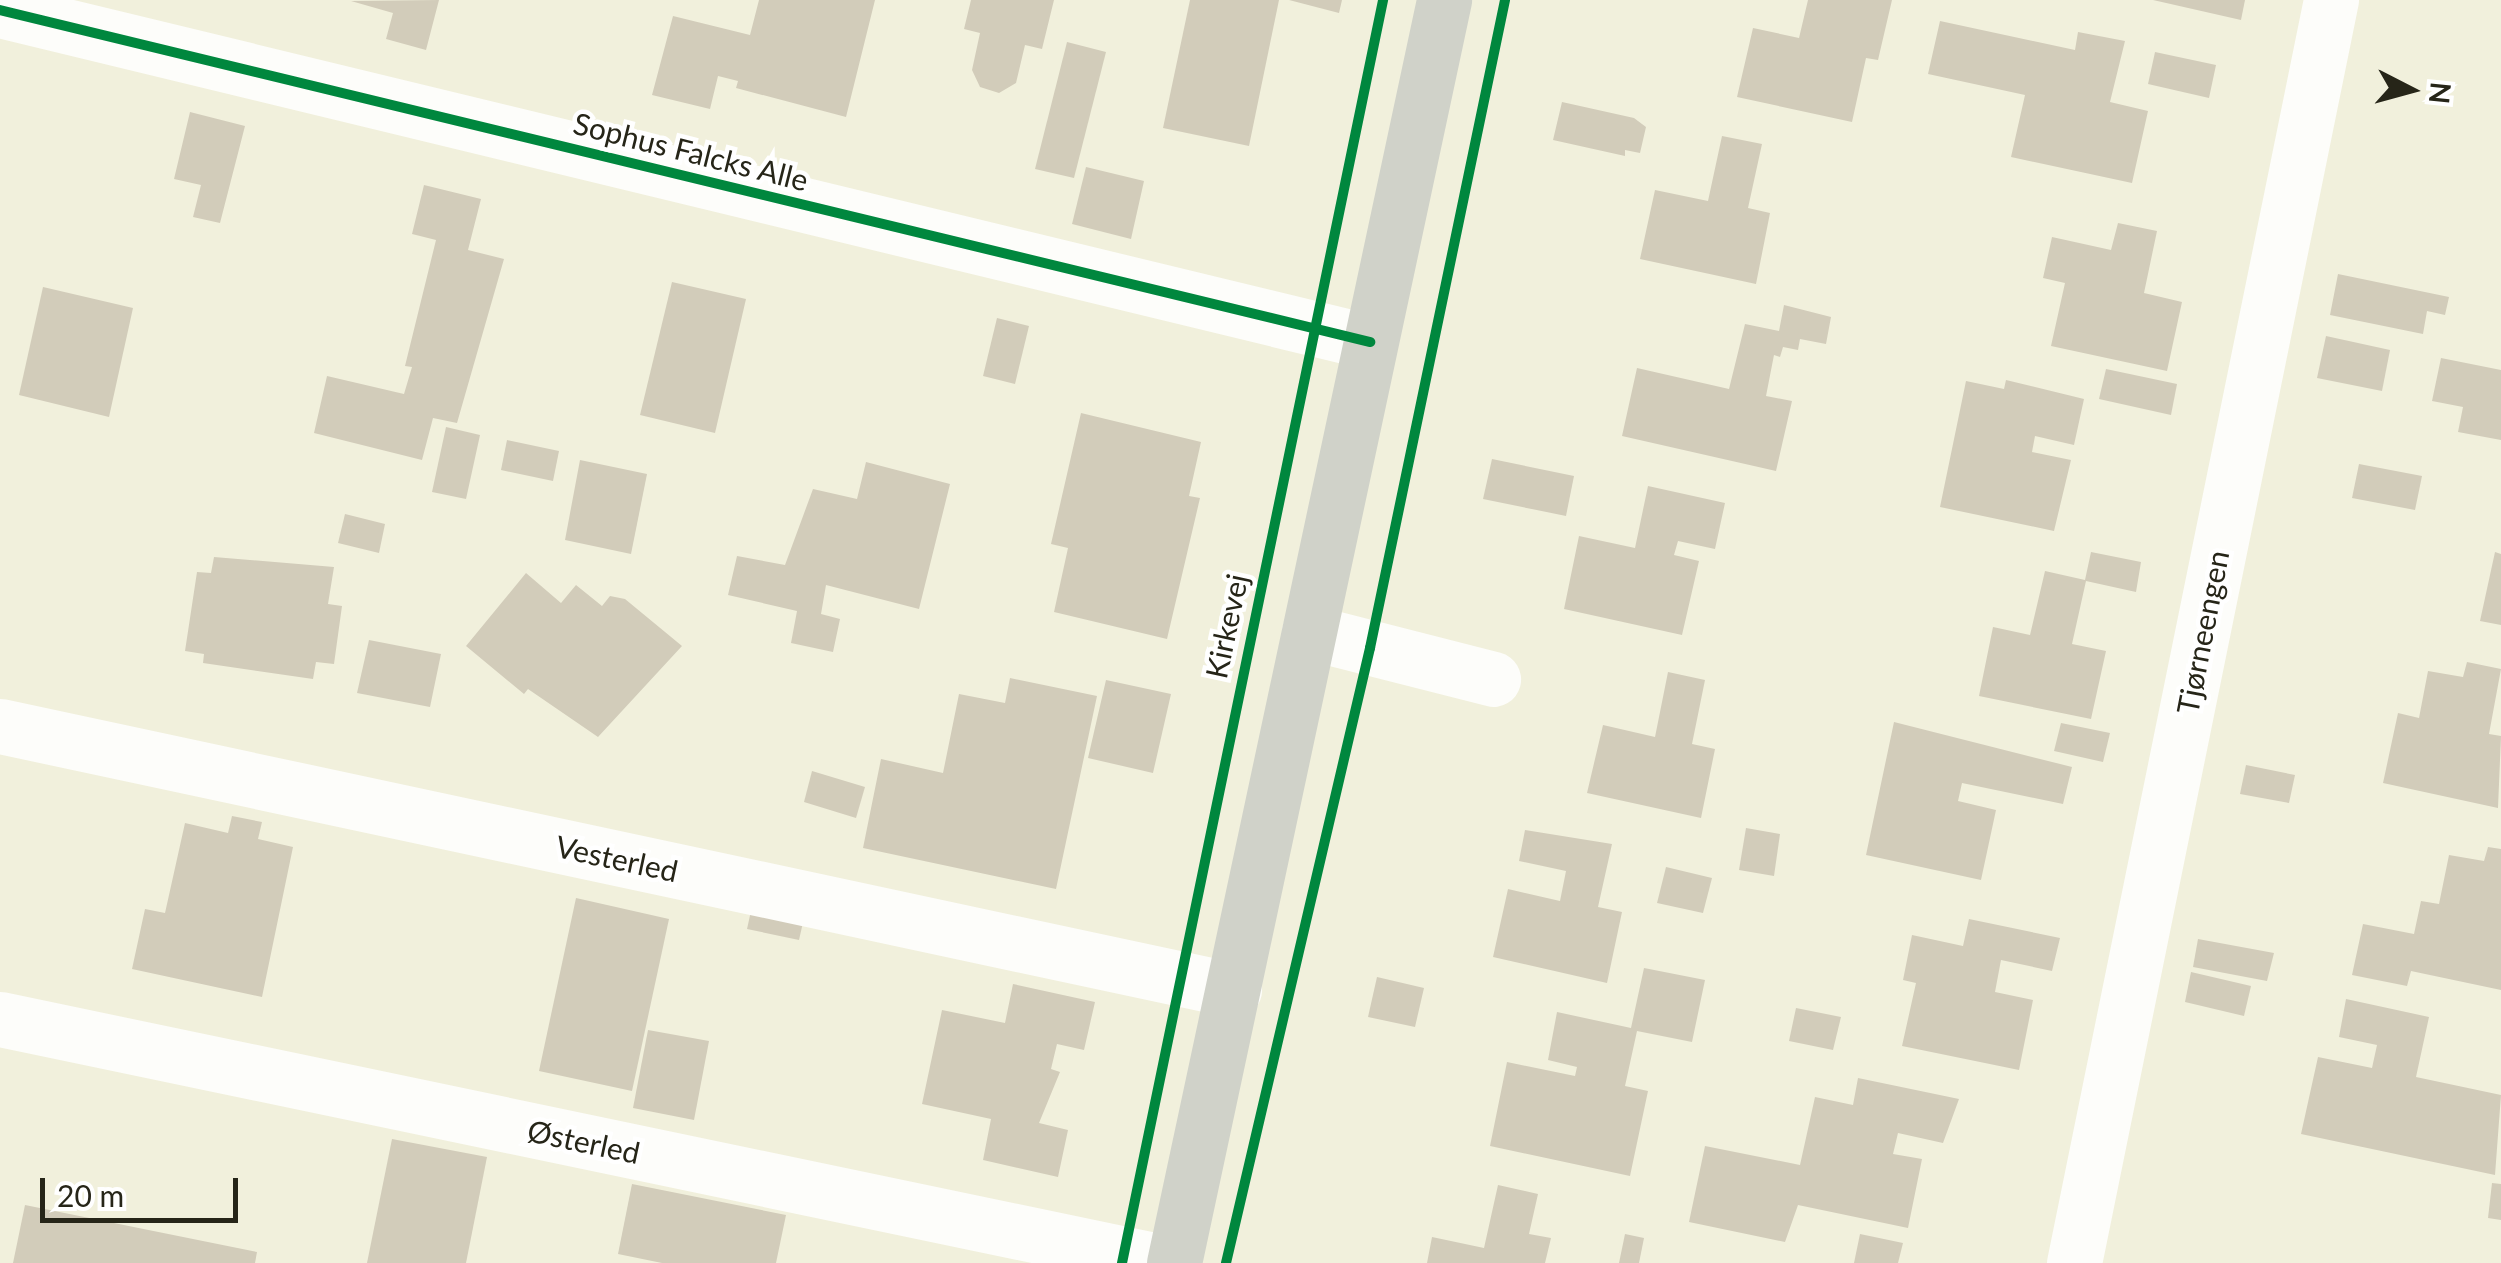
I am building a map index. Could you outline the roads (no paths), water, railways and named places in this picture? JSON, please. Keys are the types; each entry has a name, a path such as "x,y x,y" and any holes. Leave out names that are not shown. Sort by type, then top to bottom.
{"main road":[{"path":"1171,1263 1234,990 1444,0"}],"street":[{"name":"Tjørneengen","path":"2074,1263 2331,0"},
{"name":"Sophus Falcks Alle","path":"0,10 1370,342"},
{"path":"1309,632 1493,679"},
{"name":"Vesterled","path":"0,726 1234,990"},
{"name":"Østerled","path":"0,1019 1171,1263"}]}
